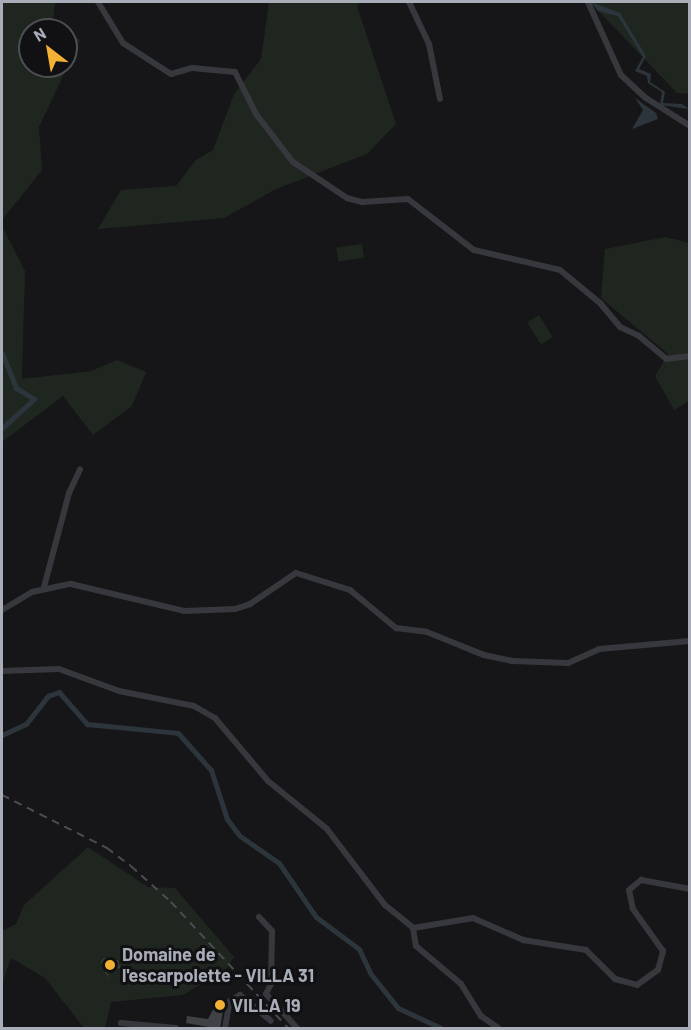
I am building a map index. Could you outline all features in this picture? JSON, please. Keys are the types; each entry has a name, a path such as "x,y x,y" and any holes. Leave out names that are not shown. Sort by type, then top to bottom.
{"street":[{"path":"98,2 123,43 171,74 192,68 235,72 256,114 292,162 347,198 362,202 408,199 474,250 561,270 600,303 620,327 639,336 666,359 690,356"},
{"path":"409,2 429,44 440,99"},
{"path":"588,2 621,75 646,98 690,126"},
{"path":"44,587 69,492 80,469"},
{"path":"2,609 44,587 91,585 184,611 208,611 250,604 296,573 350,590 396,628 427,632 484,655 512,661 568,663 599,650 690,641"},
{"path":"2,671 59,669 119,691 194,706 215,718 268,781 327,829 385,905 413,927 416,946 461,984 481,1016 498,1029"},
{"path":"413,927 473,918 524,940 586,950 615,979 638,985 658,970 663,951 633,909 629,890 641,880 690,889"},
{"path":"260,917 272,931 271,984 266,994 297,1029"},
{"path":"225,1029 230,1000 240,995 271,1021"},
{"path":"121,1023 176,1029"}],"shaded area":[{"path":"2,2 55,2 53,18 18,18 18,78 62,78 39,127 42,170 2,220"},
{"path":"269,2 360,2 357,6 396,124 367,154 276,189 224,218 98,229 121,190 176,186 196,160 213,150 234,94 261,59"},
{"path":"590,2 689,2 689,94 677,93"},
{"path":"591,2 620,13 646,56 639,69 651,74 650,82 665,92 663,103 682,104 689,109 660,105 662,92 648,83 647,76 635,71 643,57 618,16 598,11"},
{"path":"635,98 656,113 658,119 632,129 643,110"},
{"path":"2,226 25,271 22,379 91,371 117,360 146,372 132,406 93,435 63,396 2,442"},
{"path":"666,237 689,243 689,401 674,410 655,376 668,354 601,298 605,249"},
{"path":"362,244 364,258 338,261 336,248"},
{"path":"539,315 553,337 541,344 527,322"},
{"path":"88,847 148,887 175,888 234,957 226,969 183,995 111,1002 105,1028 84,1028 45,978 11,958 2,984 2,931 16,924 24,905"}],"building":[{"name":"Domaine de l'escarpolette - VILLA 31","path":"104,958 118,960 120,968 107,971 108,978 101,962"},
{"path":"220,997 225,999 220,1029 186,1023 187,1016 208,1019"}],"waterway":[{"path":"2,353 16,388 34,399 2,428"},
{"path":"2,735 26,724 48,696 59,692 87,724 178,733 211,770 227,819 240,836 279,863 316,917 359,949 370,973 398,1008 441,1028"}],"railway":[{"path":"2,795 107,848 131,866 171,902 288,1028"}],"place":[{"name":"Domaine de l'escarpolette - VILLA 31","path":"110,965"},
{"name":"VILLA 19","path":"220,1005"}]}
